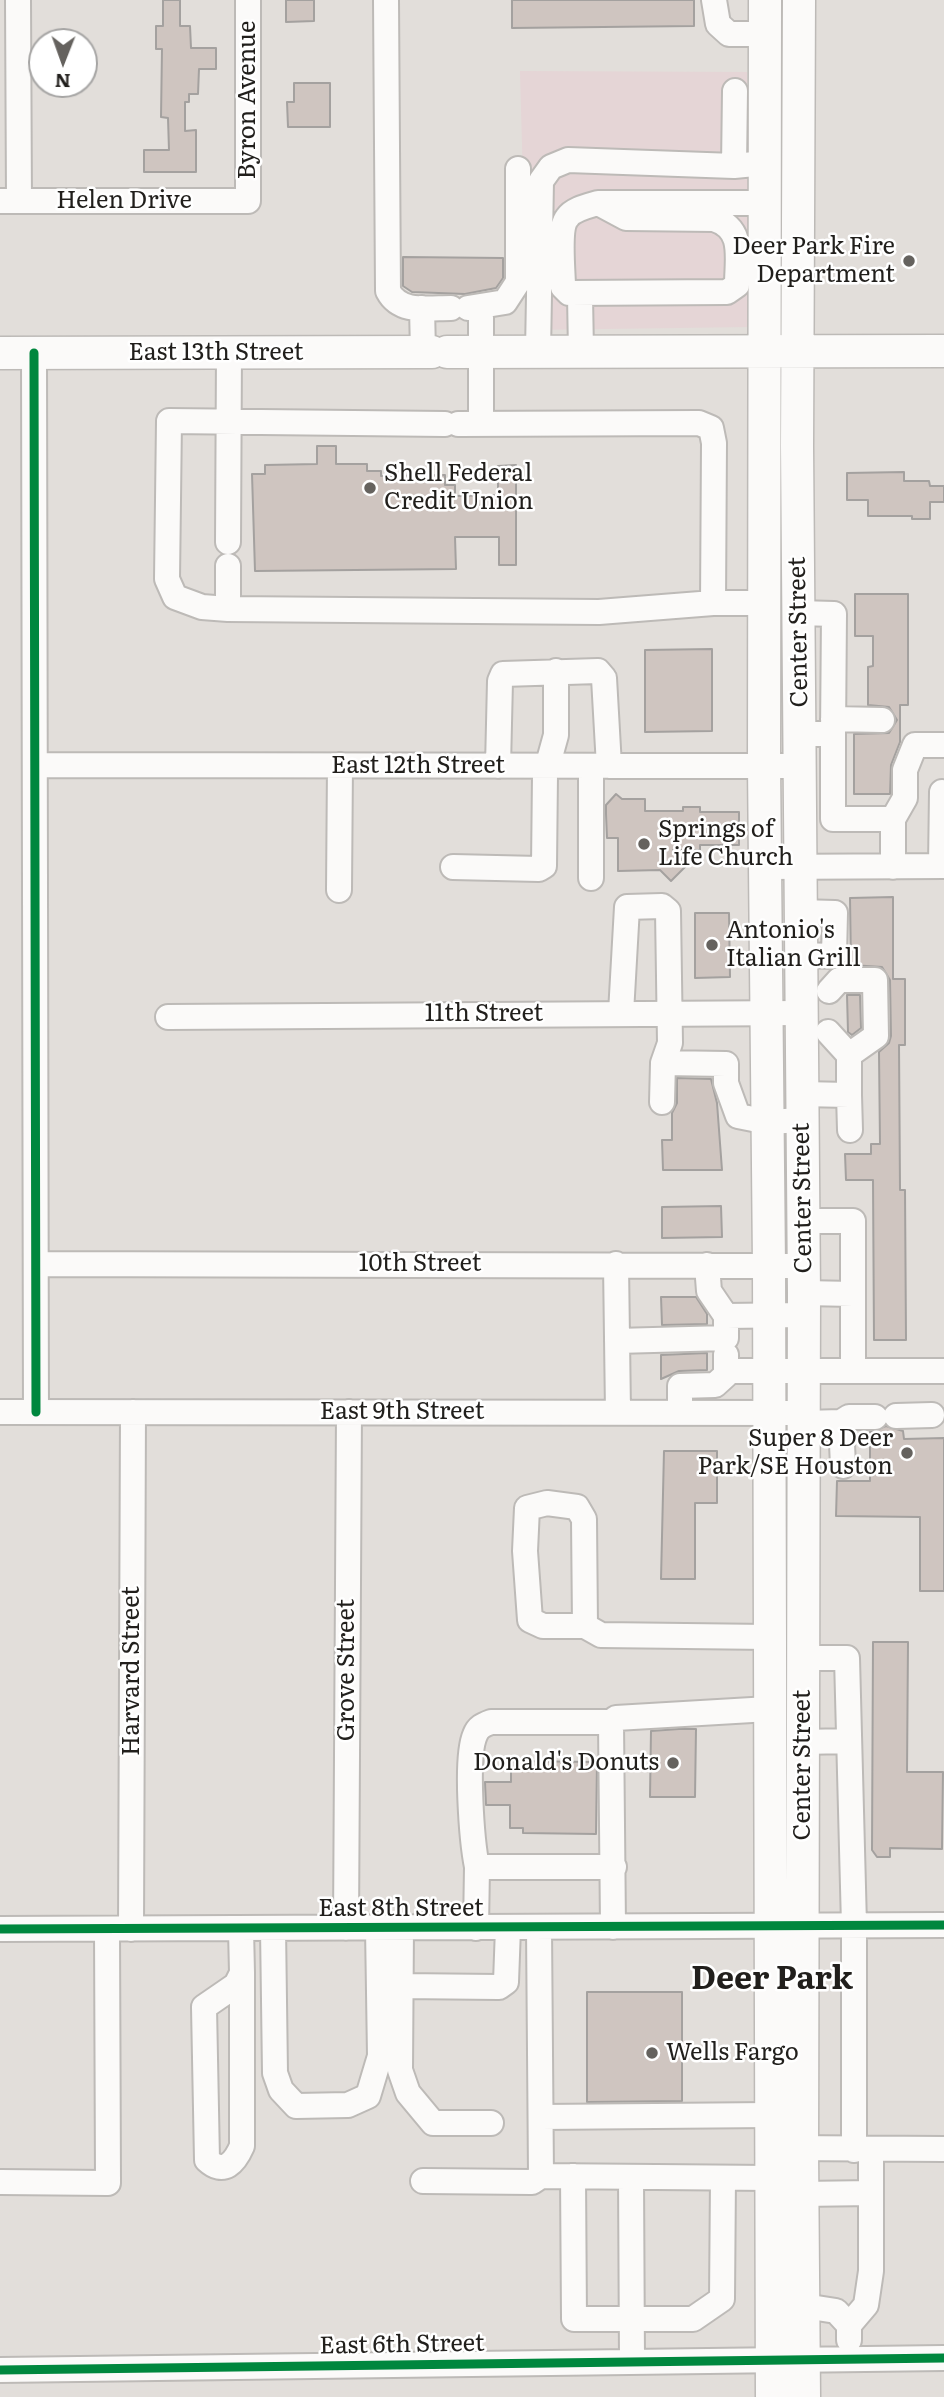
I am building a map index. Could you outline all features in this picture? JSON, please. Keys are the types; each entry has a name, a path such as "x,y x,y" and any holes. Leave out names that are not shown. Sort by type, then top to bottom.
{"main road":[{"name":"Center Street","path":"765,0 766,34 750,164 764,203 772,2397"},
{"name":"Center Street","path":"799,0 799,955 811,1012 802,1107 804,2397"},
{"name":"East 13th Street","path":"0,353 944,351"}],"street":[{"path":"10,201 18,0"},
{"name":"Byron Avenue","path":"248,0 248,201"},
{"path":"386,0 388,291 394,302 422,308 466,308 505,302 518,282 517,169"},
{"path":"714,0 718,24 729,34 766,34"},
{"path":"538,352 541,181 551,167 568,160 750,164 735,92"},
{"name":"Helen Drive","path":"10,201 248,201"},
{"path":"598,203 626,218 715,219 727,223 737,236 737,285 727,292 580,296 569,293 563,287 563,229 567,217 582,208 598,203 764,203"},
{"path":"580,296 581,352"},
{"path":"422,308 434,352"},
{"path":"461,424 481,352 466,308"},
{"path":"228,608 229,352"},
{"path":"34,353 36,1412"},
{"path":"713,603 714,443 711,428 699,423 169,421 167,579 175,597 202,607 599,612 713,603 765,603"},
{"path":"799,613 834,614 834,819 893,819"},
{"path":"799,659 834,660"},
{"path":"498,766 501,677 507,671 598,671 602,674 600,766 591,878"},
{"path":"453,867 538,869 544,866 545,785 556,735 556,671"},
{"path":"800,721 882,720"},
{"path":"893,867 893,819 905,798 905,769 915,745 944,745"},
{"name":"East 12th Street","path":"35,765 800,766"},
{"path":"339,890 340,765"},
{"path":"765,867 942,866 942,792"},
{"path":"621,1013 628,907 662,906 668,911 670,1013 670,1043 663,1063 662,1102"},
{"path":"849,1055 876,1036 875,980 839,980 811,1012 849,1055 850,1130"},
{"name":"11th Street","path":"168,1017 811,1012"},
{"path":"663,1063 726,1064 726,1083 738,1116 768,1122 802,1107 849,1095"},
{"path":"804,1221 853,1221 853,1371"},
{"name":"10th Street","path":"36,1264 769,1265 804,1291"},
{"path":"616,1264 618,1412"},
{"path":"680,1413 680,1386 715,1385 726,1371 726,1327 709,1290 707,1265"},
{"path":"617,1341 726,1327 769,1315 804,1291 853,1294"},
{"path":"726,1371 944,1371"},
{"name":"East 9th Street","path":"0,1412 769,1413 841,1422 849,1417 932,1415"},
{"name":"Harvard Street","path":"0,2182 108,2183 119,1929 134,1412"},
{"name":"Grove Street","path":"346,1928 349,1412"},
{"path":"841,1422 843,1466"},
{"path":"585,1626 584,1518 577,1507 547,1503 527,1508 525,1551 530,1620 543,1626 585,1626 601,1635 626,1637 769,1637"},
{"path":"804,1658 847,1658 863,2150 871,2193 871,2272 866,2305 849,2325 849,2358"},
{"path":"477,1928 477,1867 471,1834 471,1786 474,1737 481,1726 491,1722 611,1722 616,1718 769,1709"},
{"path":"611,1722 613,1927"},
{"path":"803,1742 849,1741"},
{"path":"477,1867 614,1867"},
{"name":"East 8th Street","path":"0,1929 944,1925"},
{"path":"242,1928 242,1973 242,2146 234,2163 227,2167 214,2166 207,2160 204,2007 236,1985 242,1973"},
{"path":"273,1928 275,2073 281,2090 296,2105 348,2105 368,2096 380,2056 390,1928"},
{"path":"390,1928 401,1986 400,2070 408,2094 433,2123 491,2123"},
{"path":"401,1986 499,1987 506,1982 508,1972 508,1928"},
{"path":"539,1928 541,2176"},
{"path":"541,2117 770,2115"},
{"path":"770,2146 802,2150 944,2149"},
{"path":"423,2181 532,2182 541,2176 770,2178"},
{"path":"573,2176 574,2319 694,2319 722,2299 723,2178"},
{"path":"631,2176 632,2361"},
{"path":"802,2194 871,2193"},
{"path":"803,2306 836,2311 849,2325"},
{"name":"East 6th Street","path":"0,2370 944,2358"}],"shaded area":[{"path":"520,71 747,72 752,327 527,330"}],"building":[{"path":"163,0 180,0 180,26 190,26 191,48 216,48 216,69 199,69 198,94 189,94 189,102 185,102 185,131 196,130 196,172 144,172 144,150 169,150 168,118 161,117 162,49 156,49 156,26 163,26"},
{"path":"286,0 314,0 314,21 286,22"},
{"path":"512,0 694,0 694,26 512,28"},
{"path":"294,83 330,83 330,127 288,127 287,102 294,102"},
{"path":"403,257 503,258 503,278 496,288 465,294 412,292 403,286"},
{"path":"317,446 336,446 336,464 367,464 367,471 381,471 381,476 445,475 445,485 455,485 455,496 498,495 498,466 516,465 516,565 499,565 499,537 455,537 456,569 255,571 252,474 265,474 265,465 317,464"},
{"path":"904,472 904,481 929,481 930,486 944,486 944,502 930,502 930,519 912,519 912,516 868,516 868,500 847,500 847,473"},
{"path":"855,594 908,594 908,705 900,705 900,742 891,765 890,794 854,794 854,734 889,733 897,720 889,707 868,705 868,667 873,666 873,636 855,636"},
{"path":"712,649 712,731 645,732 645,650"},
{"path":"616,794 622,799 645,799 645,811 683,811 683,807 700,807 700,812 739,812 739,845 700,845 700,850 673,850 687,865 671,881 660,870 618,871 618,838 607,838 606,814 606,805"},
{"path":"893,897 893,979 905,979 905,1045 899,1045 900,1190 905,1190 906,1340 874,1340 873,1180 846,1180 845,1154 871,1154 871,1144 880,1144 879,1052 889,1043 891,1036 890,980 882,967 851,965 850,898"},
{"name":"Antonio's Italian Grill","path":"695,913 729,913 730,977 695,978"},
{"path":"847,995 860,995 861,1028 852,1035 848,1032"},
{"path":"677,1078 711,1079 717,1103 722,1170 663,1170 662,1140 672,1140 672,1113 677,1103"},
{"path":"721,1206 722,1237 662,1238 662,1207"},
{"path":"661,1297 696,1297 707,1314 707,1324 662,1325"},
{"path":"707,1353 707,1370 679,1371 661,1379 661,1355"},
{"path":"886,1426 903,1431 904,1439 944,1438 944,1591 920,1591 920,1517 836,1516 837,1481 870,1481 870,1432"},
{"path":"664,1451 717,1451 717,1503 695,1503 695,1579 661,1579"},
{"path":"873,1642 908,1642 907,1772 943,1772 942,1849 890,1848 890,1857 877,1857 872,1850"},
{"name":"Donald's Donuts","path":"696,1729 695,1797 650,1797 651,1731"},
{"path":"511,1761 597,1762 596,1834 523,1833 523,1828 510,1828 510,1805 486,1805 485,1782 511,1782"},
{"path":"587,1992 682,1992 682,2101 587,2102"}],"cycle path":[{"path":"34,353 36,1412"},
{"path":"0,1929 944,1925"},
{"path":"0,2370 944,2358"}],"place":[{"name":"Deer Park Fire Department","path":"909,261"},
{"name":"Shell Federal Credit Union","path":"370,488"},
{"name":"Springs of Life Church","path":"644,844"},
{"name":"Antonio's Italian Grill","path":"712,945"},
{"name":"Super 8 Deer Park/SE Houston","path":"907,1453"},
{"name":"Donald's Donuts","path":"673,1763"},
{"name":"Wells Fargo","path":"652,2053"}],"district":[{"name":"Deer Park","path":"772,1980"}]}
